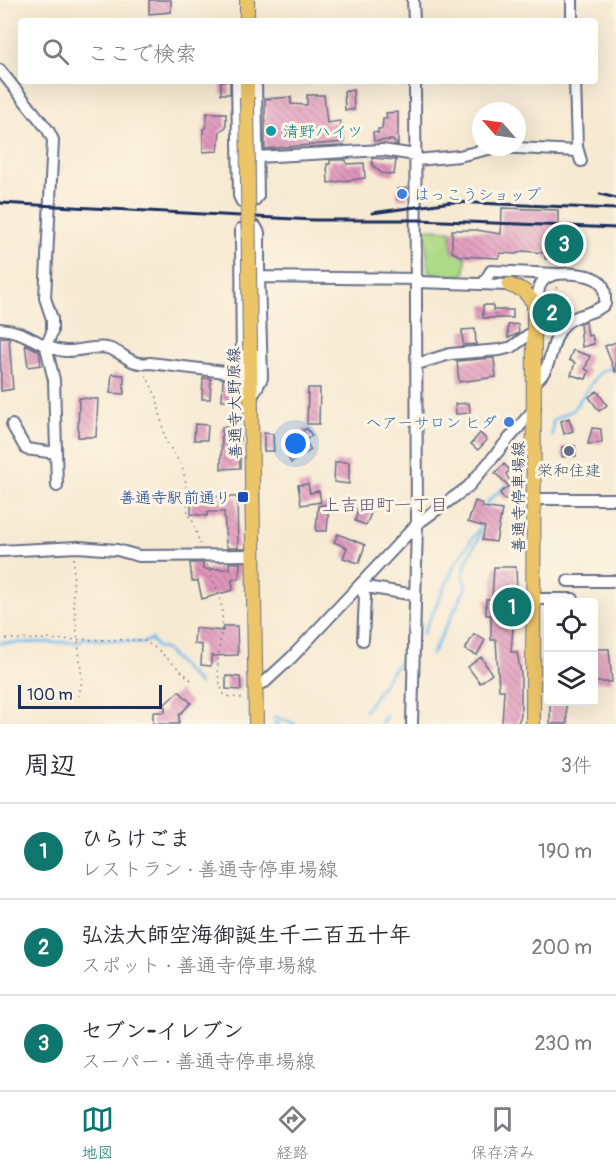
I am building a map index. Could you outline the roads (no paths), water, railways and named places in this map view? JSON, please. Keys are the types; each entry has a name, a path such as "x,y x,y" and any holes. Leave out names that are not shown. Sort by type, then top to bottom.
{"main road":[{"name":"善通寺大野原線","path":"247,84 256,724"},
{"name":"善通寺停車場線","path":"509,285 523,290 534,303 533,724"}],"street":[{"path":"413,0 414,18"},
{"path":"572,0 572,18"},
{"path":"0,70 48,129 52,140 45,298 52,319 52,332 46,347 54,380 57,486"},
{"path":"237,84 239,196 242,202 254,201 258,196 256,84"},
{"path":"412,724 417,524 418,280 415,84"},
{"path":"257,157 382,150 417,157 459,156 497,147 580,156 575,84"},
{"path":"256,227 259,233 262,378 252,397 242,380 241,229 256,227"},
{"path":"483,284 491,271 558,278"},
{"path":"417,364 450,354 512,347 534,326 538,314 537,295 542,282 582,275 599,281 611,305 572,319 563,326 543,376 535,382"},
{"path":"260,277 418,280 509,285"},
{"path":"0,329 34,337 46,347 65,351 106,347 138,365 150,363 242,374"},
{"path":"535,353 544,358 552,354"},
{"path":"256,685 271,678 417,524 468,487 535,408"},
{"path":"12,425 26,449 56,453"},
{"path":"535,499 616,499"},
{"path":"0,552 74,548 117,550 139,556 253,555"},
{"path":"568,581 616,581"},
{"path":"360,586 415,595"},
{"path":"360,586 365,597 363,640"},
{"path":"534,599 544,599"}],"waterway":[{"path":"552,436 553,420 573,410 599,373 616,365"},
{"path":"486,510 488,501 521,473"},
{"path":"432,654 466,588 463,576 466,562 479,537 481,524"},
{"path":"423,633 457,561 478,530"},
{"path":"0,643 80,642 83,638 143,643 151,639 157,647 166,650 199,684"},
{"path":"365,711 392,671 408,654"},
{"path":"381,724 386,715"},
{"path":"274,717 295,724"},
{"path":"274,723 279,724"}],"railway":[{"path":"600,194 616,198"},
{"path":"372,213 452,202 616,209"},
{"path":"0,203 313,220 418,220 616,228"}],"place":[{"name":"清野ハイツ","path":"271,131"},
{"name":"はっこうショップ","path":"402,194"},
{"name":"セブン-イレブン","path":"564,244"},
{"name":"弘法大師空海御誕生千二百五十年","path":"552,313"},
{"name":"ヘアーサロン ヒダ","path":"509,422"},
{"name":"栄和住建","path":"569,451"},
{"name":"善通寺駅前通り","path":"243,497"},
{"name":"ひらけごま","path":"512,607"}],"district":[{"name":"上吉田町一丁目","path":"385,505"}]}
